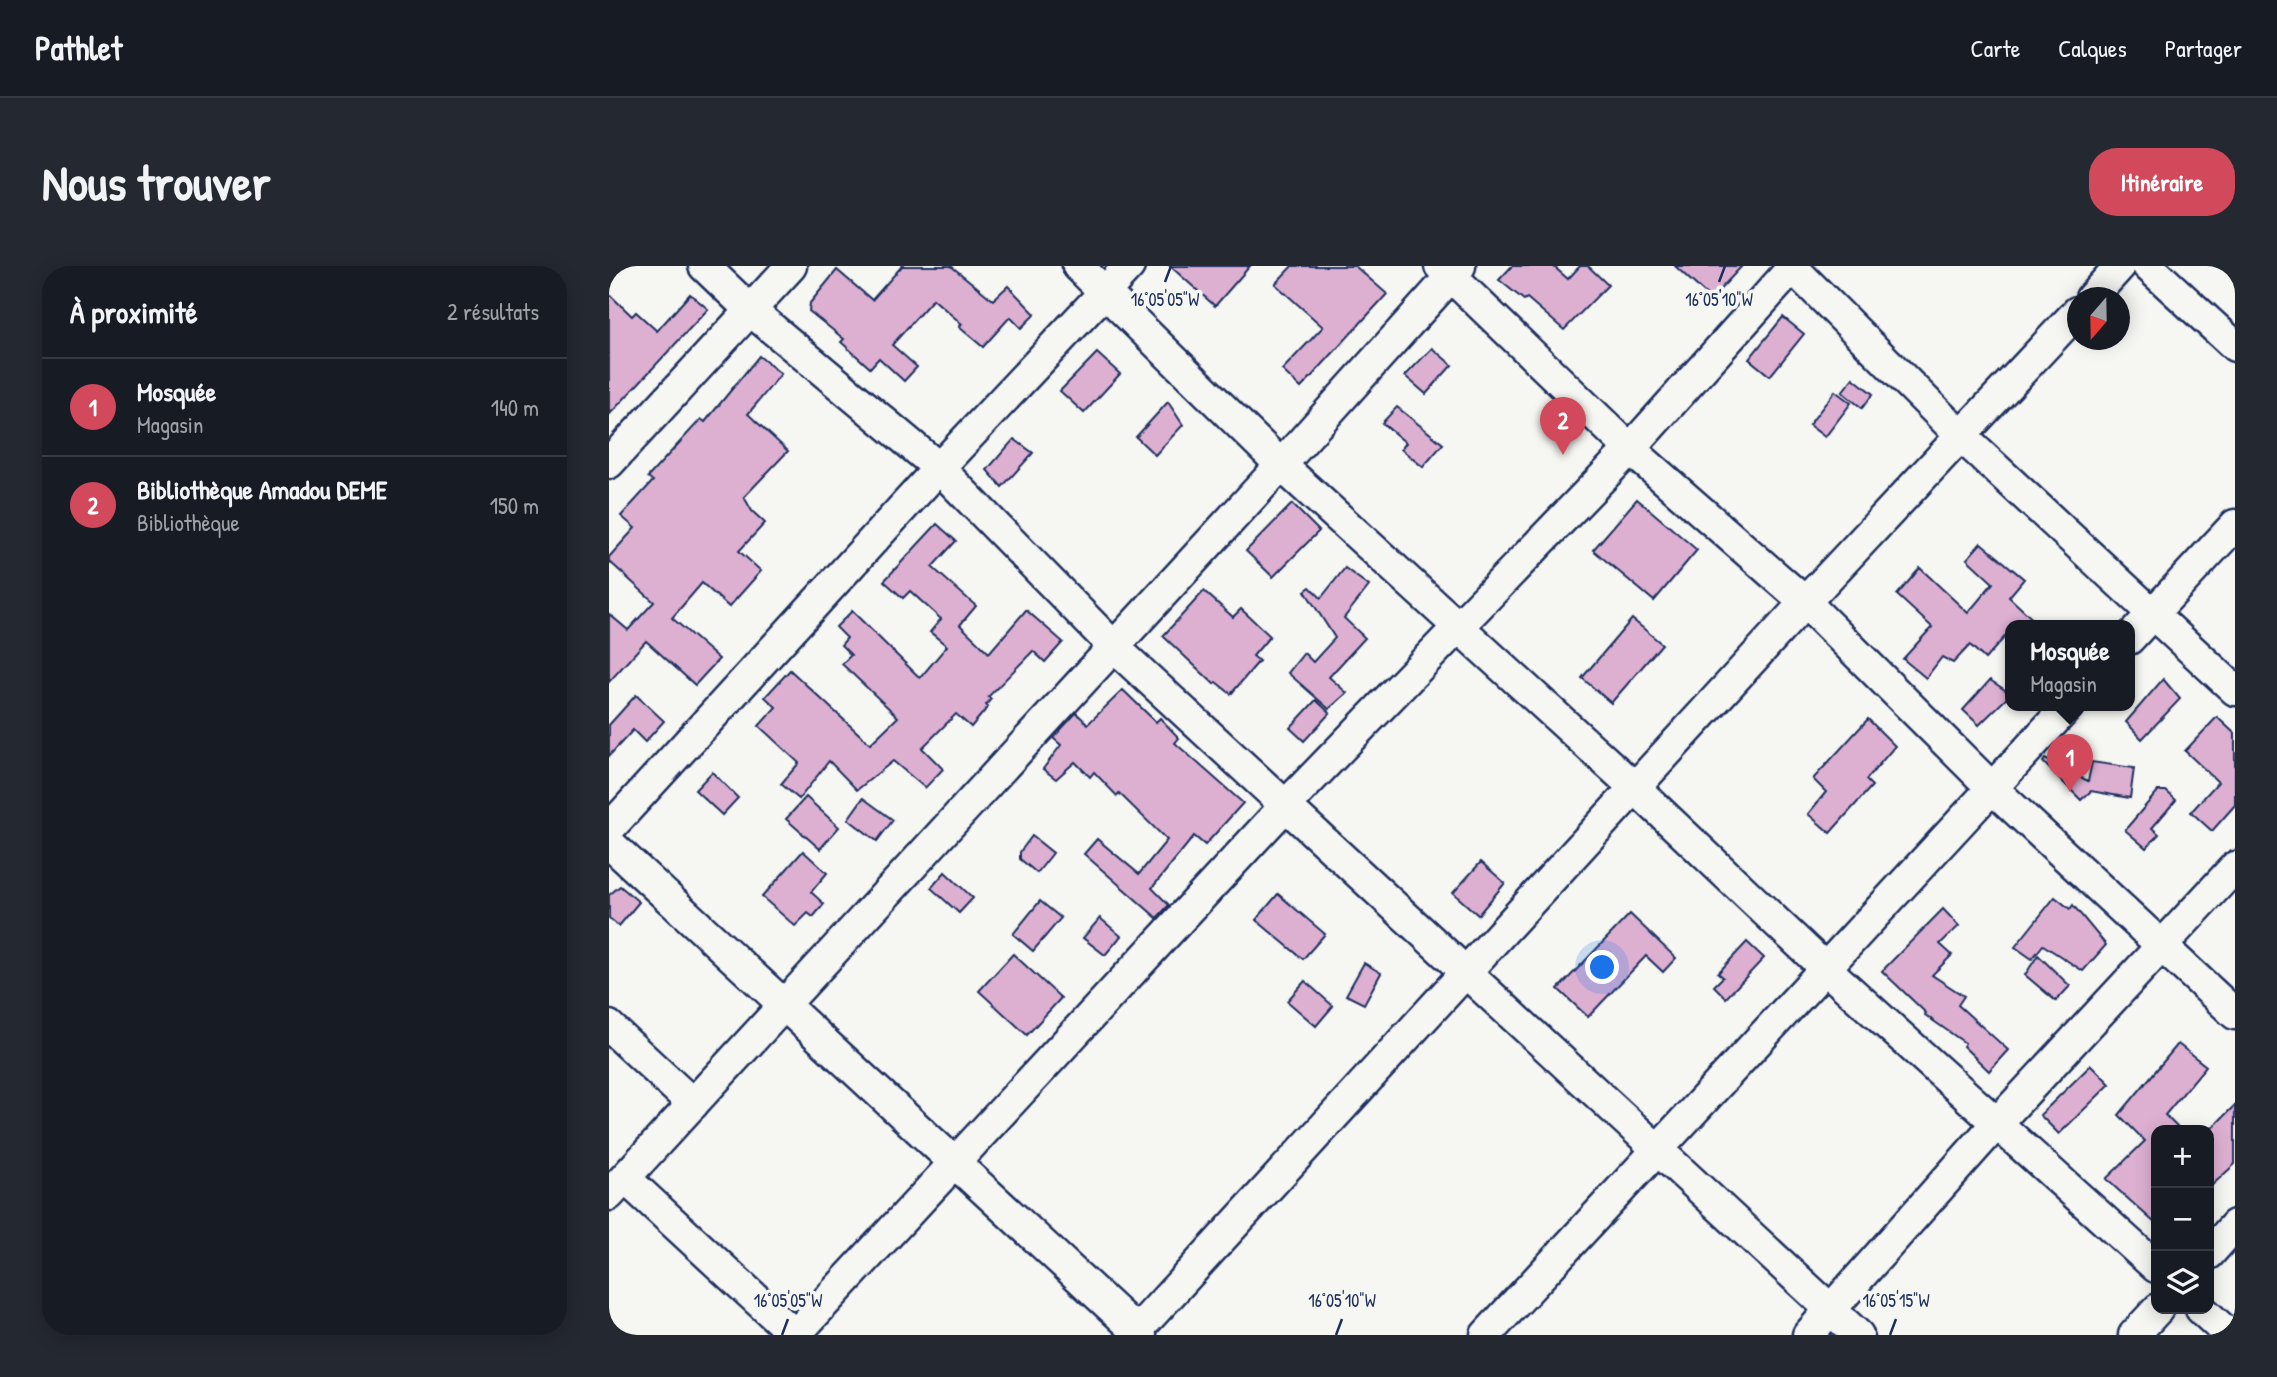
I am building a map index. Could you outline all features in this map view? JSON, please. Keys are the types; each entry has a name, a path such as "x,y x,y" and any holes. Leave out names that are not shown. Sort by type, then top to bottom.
{"street":[{"path":"704,266 750,310 939,468 1114,647 1858,1335"},
{"path":"609,463 791,266"},
{"path":"1078,266 1281,465 1635,788 1826,969 2151,1262"},
{"path":"609,829 939,468 1129,266"},
{"path":"2235,690 1962,437 1793,266 1630,449 1286,805 795,1335 617,1186 1281,465 1451,269 1630,449 1805,602 1991,788 2235,1014"},
{"path":"2101,287 2120,266"},
{"path":"2148,266 2235,346"},
{"path":"609,843 1137,1334 1805,602 2067,323"},
{"path":"2135,634 2235,525"},
{"path":"1494,1332 2062,711"},
{"path":"1808,1335 1997,1123 2235,867"},
{"path":"609,1026 693,1104"},
{"path":"2212,1251 2235,1225"},
{"path":"2134,1335 2153,1314"},
{"path":"2206,1314 2229,1335"}],"building":[{"path":"902,266 951,266 993,300 1008,286 1035,314 1021,328 1010,317 983,347 959,327 962,324 933,299 892,345 917,367 904,381 879,358 870,368 841,342 844,339 809,311 810,303 837,270 872,300"},
{"path":"1170,266 1250,266 1215,306"},
{"path":"1292,266 1355,266 1387,294 1301,388 1282,370 1323,327 1275,284"},
{"path":"1512,266 1553,266 1568,279 1580,266 1588,266 1608,285 1564,330 1527,298 1524,300 1499,280"},
{"path":"1675,266 1742,266 1711,299"},
{"path":"609,294 632,316 636,312 657,331 690,294 708,309 609,415"},
{"path":"1783,317 1804,334 1770,376 1749,359"},
{"path":"1432,348 1452,365 1426,394 1405,376"},
{"path":"1097,353 1120,374 1084,413 1060,391"},
{"path":"759,356 781,374 748,414 788,451 744,497 752,511 765,523 739,551 761,571 729,607 702,583 672,618 719,659 695,685 646,641 609,682 609,614 628,630 654,602 609,561 609,557 635,528 621,516 653,481 648,477 701,419 705,422"},
{"path":"1853,378 1873,394 1862,408 1842,392"},
{"path":"1835,391 1851,403 1825,437 1809,425"},
{"path":"1168,402 1183,425 1155,455 1136,437"},
{"path":"1397,407 1443,444 1423,467 1401,449 1406,443 1382,423"},
{"path":"1014,439 1033,453 1002,487 987,470"},
{"path":"1637,499 1697,550 1654,601 1593,550"},
{"path":"1292,504 1319,531 1273,577 1246,551"},
{"path":"937,524 956,541 932,567 976,606 960,625 989,653 1026,610 1063,642 1045,662 1033,651 988,697 991,699 986,705 988,707 971,727 956,714 922,748 943,769 925,788 893,761 857,790 829,761 799,799 781,784 799,763 759,726 776,707 765,697 790,670 870,744 898,717 842,664 851,655 841,645 847,638 836,627 852,611 920,678 947,646 930,632 941,619 910,591 903,598 884,581"},
{"path":"1981,543 2024,579 2009,597 2034,620 2005,620 2005,637 1985,659 1970,645 1953,663 1942,657 1926,678 1903,659 1932,627 1897,595 1920,568 1968,613 1993,583 1967,559"},
{"path":"1345,568 1369,586 1344,618 1365,638 1329,677 1347,693 1329,709 1288,673 1304,653 1313,662 1335,638 1305,591 1310,587 1321,598"},
{"path":"1204,591 1233,617 1241,609 1270,636 1253,656 1259,661 1231,694 1216,682 1214,684 1163,636"},
{"path":"1632,619 1662,644 1611,703 1582,678"},
{"path":"2163,679 2180,699 2142,739 2126,722"},
{"path":"1990,680 2005,690 2005,700 1979,725 1963,710"},
{"path":"1123,690 1156,722 1160,718 1179,738 1175,743 1243,803 1205,845 1194,836 1152,888 1169,905 1157,918 1084,854 1097,839 1139,874 1167,840 1094,772 1090,777 1075,762 1056,779 1043,769 1061,745 1053,738 1076,713 1088,724"},
{"path":"636,695 664,721 645,742 633,730 609,756 609,725"},
{"path":"1316,700 1330,713 1304,741 1290,728"},
{"path":"2217,717 2235,734 2235,805 2212,831 2191,812 2218,782 2185,751"},
{"path":"1868,719 1895,746 1866,780 1872,786 1830,833 1808,814 1826,792 1813,779"},
{"path":"2045,759 2088,781 2092,762 2134,768 2130,798 2091,791 2081,800 2043,762"},
{"path":"712,772 738,798 722,815 695,790"},
{"path":"2158,791 2166,791 2176,800 2152,828 2159,834 2146,848 2125,830"},
{"path":"806,797 839,827 820,849 786,819"},
{"path":"863,798 893,820 877,841 848,819"},
{"path":"1032,836 1053,853 1037,873 1020,859 1020,852"},
{"path":"803,851 827,873 811,892 824,904 813,917 808,913 795,926 762,897"},
{"path":"1481,862 1505,883 1478,915 1453,893"},
{"path":"945,872 973,898 959,913 931,888"},
{"path":"620,886 639,902 619,926 609,918 609,895"},
{"path":"1278,894 1325,934 1303,959 1256,920"},
{"path":"2055,897 2070,909 2073,905 2106,945 2083,971 2043,945 2032,959 2015,947"},
{"path":"1040,901 1061,918 1033,951 1013,934"},
{"path":"1943,909 1959,926 1940,944 1952,955 1932,975 1964,996 1958,1005 2008,1050 1989,1071 1963,1046 1965,1043 1925,1015 1926,1013 1882,971"},
{"path":"1630,914 1676,958 1663,972 1646,956 1588,1017 1558,989"},
{"path":"1100,918 1121,936 1105,955 1083,938"},
{"path":"1747,942 1764,958 1726,998 1714,986 1723,977 1718,973"},
{"path":"1013,954 1061,998 1027,1035 979,991"},
{"path":"2038,955 2070,986 2056,1001 2025,975"},
{"path":"1364,963 1381,973 1364,1004 1346,995"},
{"path":"1305,981 1333,1006 1316,1026 1287,1001"},
{"path":"2178,1044 2206,1066 2165,1115 2175,1125 2151,1125 2151,1220 2106,1179 2145,1141 2119,1115"},
{"path":"2091,1065 2110,1084 2059,1134 2040,1115"},
{"path":"2235,1105 2235,1164 2214,1183 2214,1126"}],"place":[{"name":"Bibliothèque Amadou DEME","path":"1563,455"},
{"name":"Mosquée","path":"2070,792"}]}
